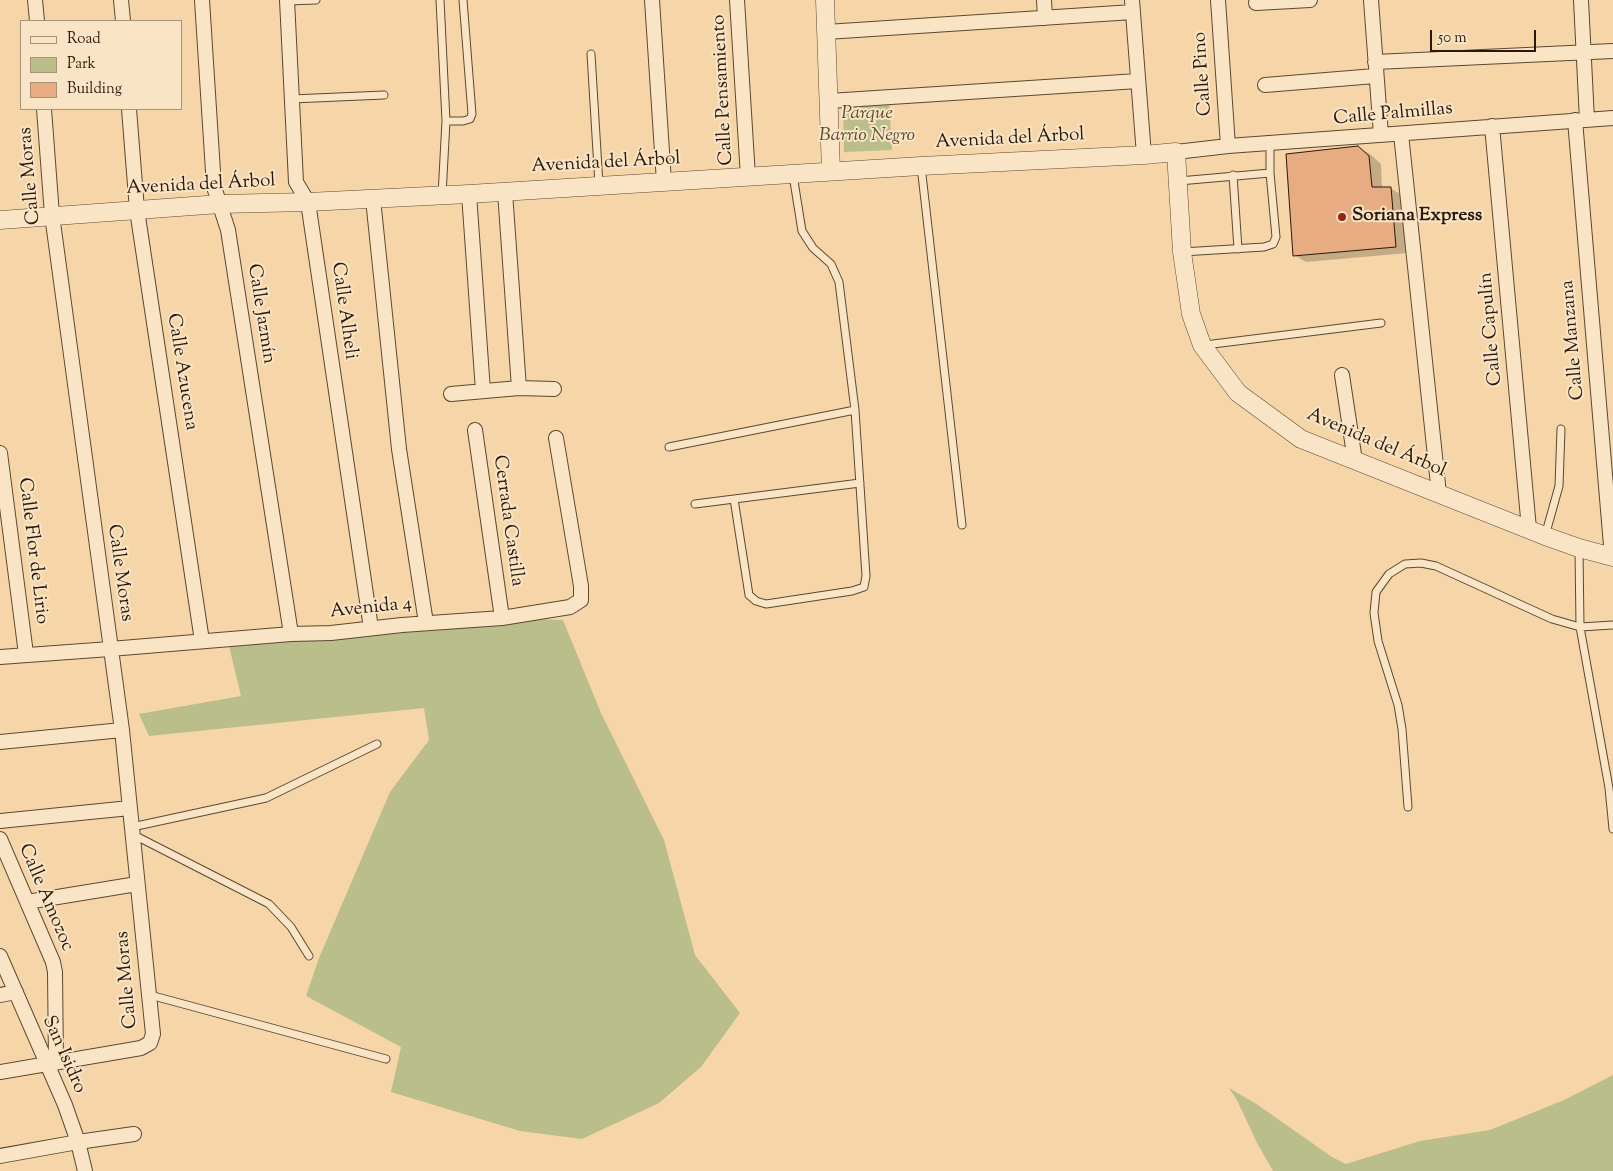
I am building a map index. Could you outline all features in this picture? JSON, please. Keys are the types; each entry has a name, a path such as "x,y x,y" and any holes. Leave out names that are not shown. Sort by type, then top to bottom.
{"street":[{"path":"35,0 37,20"},
{"path":"121,0 123,20"},
{"name":"Calle Jazmín","path":"202,0 214,187 228,230 292,634"},
{"path":"652,0 664,182"},
{"name":"Calle Pensamiento","path":"738,0 748,177"},
{"path":"825,0 831,171"},
{"path":"1044,0 1045,18"},
{"name":"Calle Pino","path":"1218,0 1228,146"},
{"path":"1256,3 1310,0"},
{"path":"1371,0 1381,135"},
{"name":"Calle Manzana","path":"1581,0 1583,52 1581,120 1612,557"},
{"name":"Calle Alheli","path":"288,1 296,182 308,202 371,628"},
{"path":"826,32 1045,18 1133,6 1144,156"},
{"path":"1375,62 1613,51"},
{"path":"1266,85 1376,76"},
{"path":"829,101 1138,81"},
{"name":"Calle Moras","path":"44,110 52,215 122,730 153,1034 150,1043 141,1048 52,1064"},
{"name":"Calle Azucena","path":"129,110 137,210 202,641"},
{"name":"Calle Palmillas","path":"1176,152 1228,146 1613,118"},
{"name":"Calle Capulín","path":"1492,126 1529,529"},
{"path":"1401,134 1440,494"},
{"name":"Avenida del Árbol","path":"0,220 220,204 308,202 469,194 831,171 1144,156 1176,152 1182,252 1191,314 1202,345 1238,393 1301,439 1545,536 1612,557"},
{"path":"505,192 519,388"},
{"path":"469,194 483,391"},
{"path":"374,199 399,449 426,623"},
{"path":"1342,375 1355,461"},
{"path":"451,394 519,388 554,389"},
{"name":"Cerrada Castilla","path":"474,430 502,618"},
{"name":"Avenida 4","path":"0,656 110,650 292,634 331,633 426,623 502,618 570,607 581,600 581,586 556,438"},
{"name":"Calle Flor de Lirio","path":"0,453 26,654"},
{"path":"0,742 122,730"},
{"path":"0,821 130,808"},
{"name":"Calle Amozoc","path":"0,839 53,962 55,972 52,1064"},
{"path":"27,902 137,884"},
{"name":"San Isidro","path":"0,956 52,1064 78,1142 85,1171"},
{"path":"0,994 16,992"},
{"path":"0,1072 52,1064"},
{"path":"0,1156 134,1134"}],"lane":[{"path":"288,1 316,0"},
{"path":"440,0 446,121 442,195"},
{"path":"446,121 464,121 470,119 472,114 463,0"},
{"path":"591,54 599,185"},
{"path":"292,99 384,95"},
{"path":"1182,252 1264,247 1273,244 1276,237 1270,173 1270,144"},
{"path":"921,166 962,525"},
{"path":"1179,181 1270,173"},
{"path":"734,499 749,595 756,601 766,604 852,591 864,587 866,576 856,410 838,282 831,264 813,248 802,231 793,174"},
{"path":"1233,175 1238,248"},
{"path":"1202,345 1381,323"},
{"path":"669,447 856,410"},
{"path":"1545,536 1559,486 1560,429"},
{"path":"695,504 860,483"},
{"path":"1579,548 1580,626 1609,788 1613,829"},
{"path":"1408,807 1402,729 1398,705 1378,641 1374,613 1376,592 1389,574 1405,564 1421,563 1436,566 1552,619 1580,626 1613,625"},
{"path":"132,830 266,798 376,744"},
{"path":"132,830 269,904 291,927 308,956"},
{"path":"150,995 386,1058"}],"green space":[{"name":"Parque Barrio Negro","path":"889,99 892,150 844,152 843,102"},
{"path":"502,618 563,620 601,713 664,840 695,955 740,1013 701,1067 659,1103 582,1139 520,1131 391,1092 401,1047 306,996 319,958 390,792 429,740 424,708 149,736 139,714 241,696 229,646"},
{"path":"1613,1075 1613,1171 1273,1171 1229,1088 1258,1105 1332,1157 1346,1164 1420,1141 1490,1130 1564,1100"}],"building":[{"name":"Soriana Express","path":"1358,146 1369,156 1372,187 1391,187 1396,247 1293,256 1286,154"}],"place":[{"name":"Soriana Express","path":"1342,217"}]}
